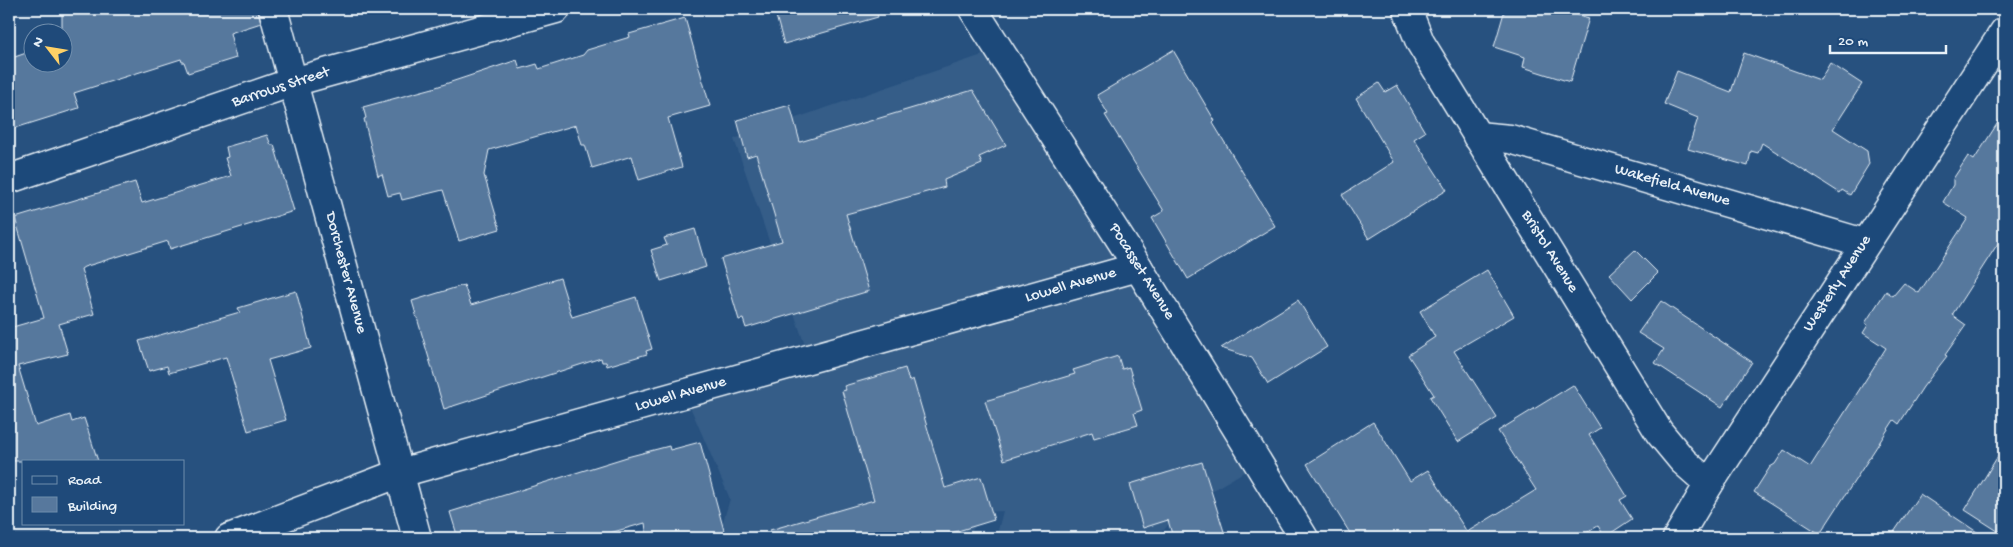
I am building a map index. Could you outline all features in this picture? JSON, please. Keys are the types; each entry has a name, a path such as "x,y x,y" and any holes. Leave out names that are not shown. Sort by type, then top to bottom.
{"street":[{"name":"Dorchester Avenue","path":"273,9 418,538"},
{"name":"Barrows Street","path":"9,180 293,82 556,9"},
{"name":"Pocasset Avenue","path":"972,9 1138,267 1304,538"},
{"name":"Bristol Avenue","path":"1406,9 1420,42 1659,432 1683,461 1709,484"},
{"name":"Westerly Avenue","path":"1677,538 1709,484 1864,244 2004,32"},
{"name":"Wakefield Avenue","path":"1477,136 1510,139 1836,234 1864,244"},
{"name":"Lowell Avenue","path":"229,538 400,473 1138,267"}],"shaded area":[{"path":"1006,47 1254,466 1181,509 1164,530 1141,538 996,538 1003,511 985,512 967,538 718,538 730,499 688,402 807,351 734,139"}],"building":[{"path":"62,9 258,9 261,23 230,33 236,58 188,73 181,59 74,93 79,108 9,130 9,59 22,54 22,72 72,72 72,22 62,22"},
{"path":"774,9 876,9 878,17 784,44"},
{"path":"1505,9 1557,9 1589,18 1570,82 1523,67 1525,57 1494,47"},
{"path":"685,18 710,106 668,118 682,167 639,180 632,156 592,168 576,125 489,150 484,175 500,229 459,241 443,190 402,200 400,193 388,196 382,174 378,176 364,119 366,118 363,107 433,88 517,60 520,69 537,64 539,69 583,55 587,50 630,37 629,34"},
{"path":"1173,50 1215,121 1213,123 1275,226 1188,279 1152,218 1164,211 1105,115 1108,114 1097,95"},
{"path":"1744,53 1820,80 1830,63 1862,84 1833,129 1867,151 1869,164 1850,195 1842,190 1840,193 1762,143 1758,153 1751,151 1748,166 1688,149 1698,118 1664,104 1677,71 1731,92"},
{"path":"1379,83 1385,92 1397,85 1425,132 1414,139 1447,190 1369,239 1342,195 1394,162 1356,98"},
{"path":"973,90 1006,145 979,157 982,164 944,180 945,187 846,214 869,291 746,328 743,319 739,320 721,259 782,241 756,154 747,157 737,120 790,105 800,142"},
{"path":"2004,113 2004,234 1952,315 1966,325 1945,355 1947,356 1923,387 1899,424 1894,420 1820,534 1754,492 1770,467 1775,464 1784,450 1810,467 1886,348 1863,333 1868,325 1865,323 1886,291 1893,296 1904,283 1919,293 1968,218 1943,202 1953,185 1953,179 1968,156 1974,160"},
{"path":"267,135 271,145 274,145 294,211 170,249 168,241 81,269 94,314 59,324 68,354 18,366 36,426 70,415 72,422 84,418 98,460 9,461 9,328 44,318 15,218 135,182 142,203 231,176 225,158 228,157 226,147"},
{"path":"695,229 706,267 661,281 651,250 667,245 664,238"},
{"path":"1635,250 1658,273 1632,299 1609,274"},
{"path":"1487,270 1514,316 1454,351 1497,418 1458,442 1430,397 1434,395 1408,355 1435,337 1420,311"},
{"path":"560,278 572,317 636,297 652,349 646,351 647,354 607,366 606,362 602,362 601,358 444,409 412,301 464,285 471,305"},
{"path":"296,291 311,348 268,360 286,420 248,431 226,357 169,373 167,366 149,371 139,341 240,312 238,308"},
{"path":"1298,300 1327,347 1268,384 1252,358 1221,348"},
{"path":"1661,301 1752,362 1722,407 1655,363 1664,349 1638,333"},
{"path":"1118,356 1122,369 1129,367 1142,410 1134,413 1138,425 1094,438 1092,432 1004,460 985,401 1075,374 1073,370"},
{"path":"905,368 909,381 913,379 945,488 981,477 994,520 935,538 772,538 770,530 874,500 842,391 846,390 844,386"},
{"path":"1573,385 1600,428 1589,435 1627,496 1620,500 1632,519 1605,537 1598,526 1578,538 1353,538 1307,464 1373,422 1410,481 1428,470 1467,532 1536,490 1498,431"},
{"path":"700,442 726,538 647,538 645,523 592,538 458,538 450,512 627,457 669,446 670,450"},
{"path":"2004,446 2004,535 1965,510"},
{"path":"1202,462 1226,538 1173,538 1168,520 1143,528 1130,484"},
{"path":"1920,494 1986,538 1890,538"}]}
